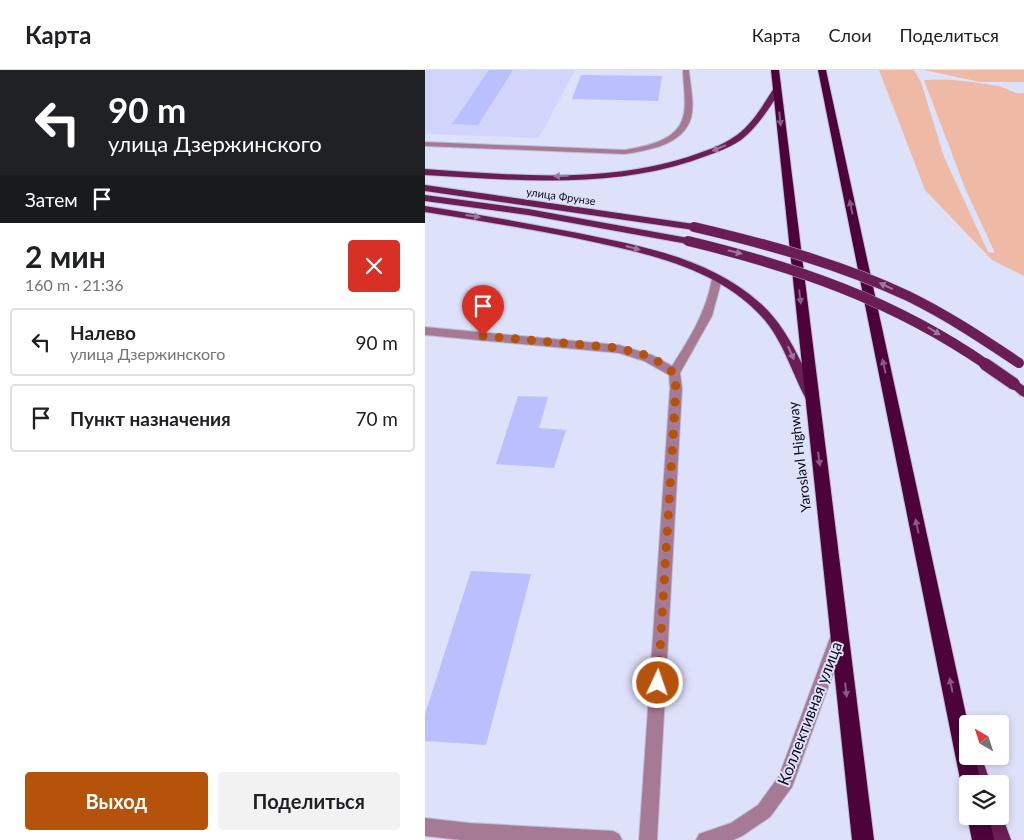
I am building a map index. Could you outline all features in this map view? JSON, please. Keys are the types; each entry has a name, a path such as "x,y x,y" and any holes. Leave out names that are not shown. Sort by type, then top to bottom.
{"highway":[{"name":"Yaroslavl Highway","path":"775,70 863,840"},
{"path":"822,70 969,775"},
{"path":"980,825 983,840"}],"main road":[{"path":"425,172 528,177 623,174 680,164 727,145 743,135 757,119 777,90"},
{"name":"улица Фрунзе","path":"425,188 694,227 783,249 823,261 867,278 937,311 1021,365"},
{"name":"улица Фрунзе","path":"425,198 528,212 688,241 766,260 815,275 858,293 926,327 1019,388"},
{"path":"425,209 518,223 634,248 689,266 717,278 757,306 787,343 812,400"},
{"path":"957,715 959,721"},
{"path":"997,825 1002,840"}],"street":[{"path":"425,144 625,152 651,147 672,137 687,118 686,70"},
{"path":"648,840 675,397 674,373 696,338 715,296 717,278"},
{"path":"425,331 619,348 645,355 661,363 674,373"},
{"name":"Коллективная улица","path":"705,840 736,830 764,811 786,781 839,634"},
{"path":"425,827 469,836 613,840"}],"shaded area":[{"path":"425,70 575,70 539,138 425,134"},
{"path":"879,70 914,70 921,82 944,157 988,252 995,253 965,188 924,80 971,82 998,86 1017,93 1024,93 1024,276 992,260 925,190"},
{"path":"924,70 1024,70 1024,82 980,82"}],"building":[{"path":"489,70 513,70 478,125 452,124"},
{"path":"581,75 662,76 658,101 572,99"},
{"path":"518,396 548,397 539,428 566,430 554,468 496,464"},
{"path":"471,571 531,574 486,745 425,741 425,714"}],"route":[{"path":"483,336 619,348 645,355 661,363 674,373 676,388 658,683"}]}
